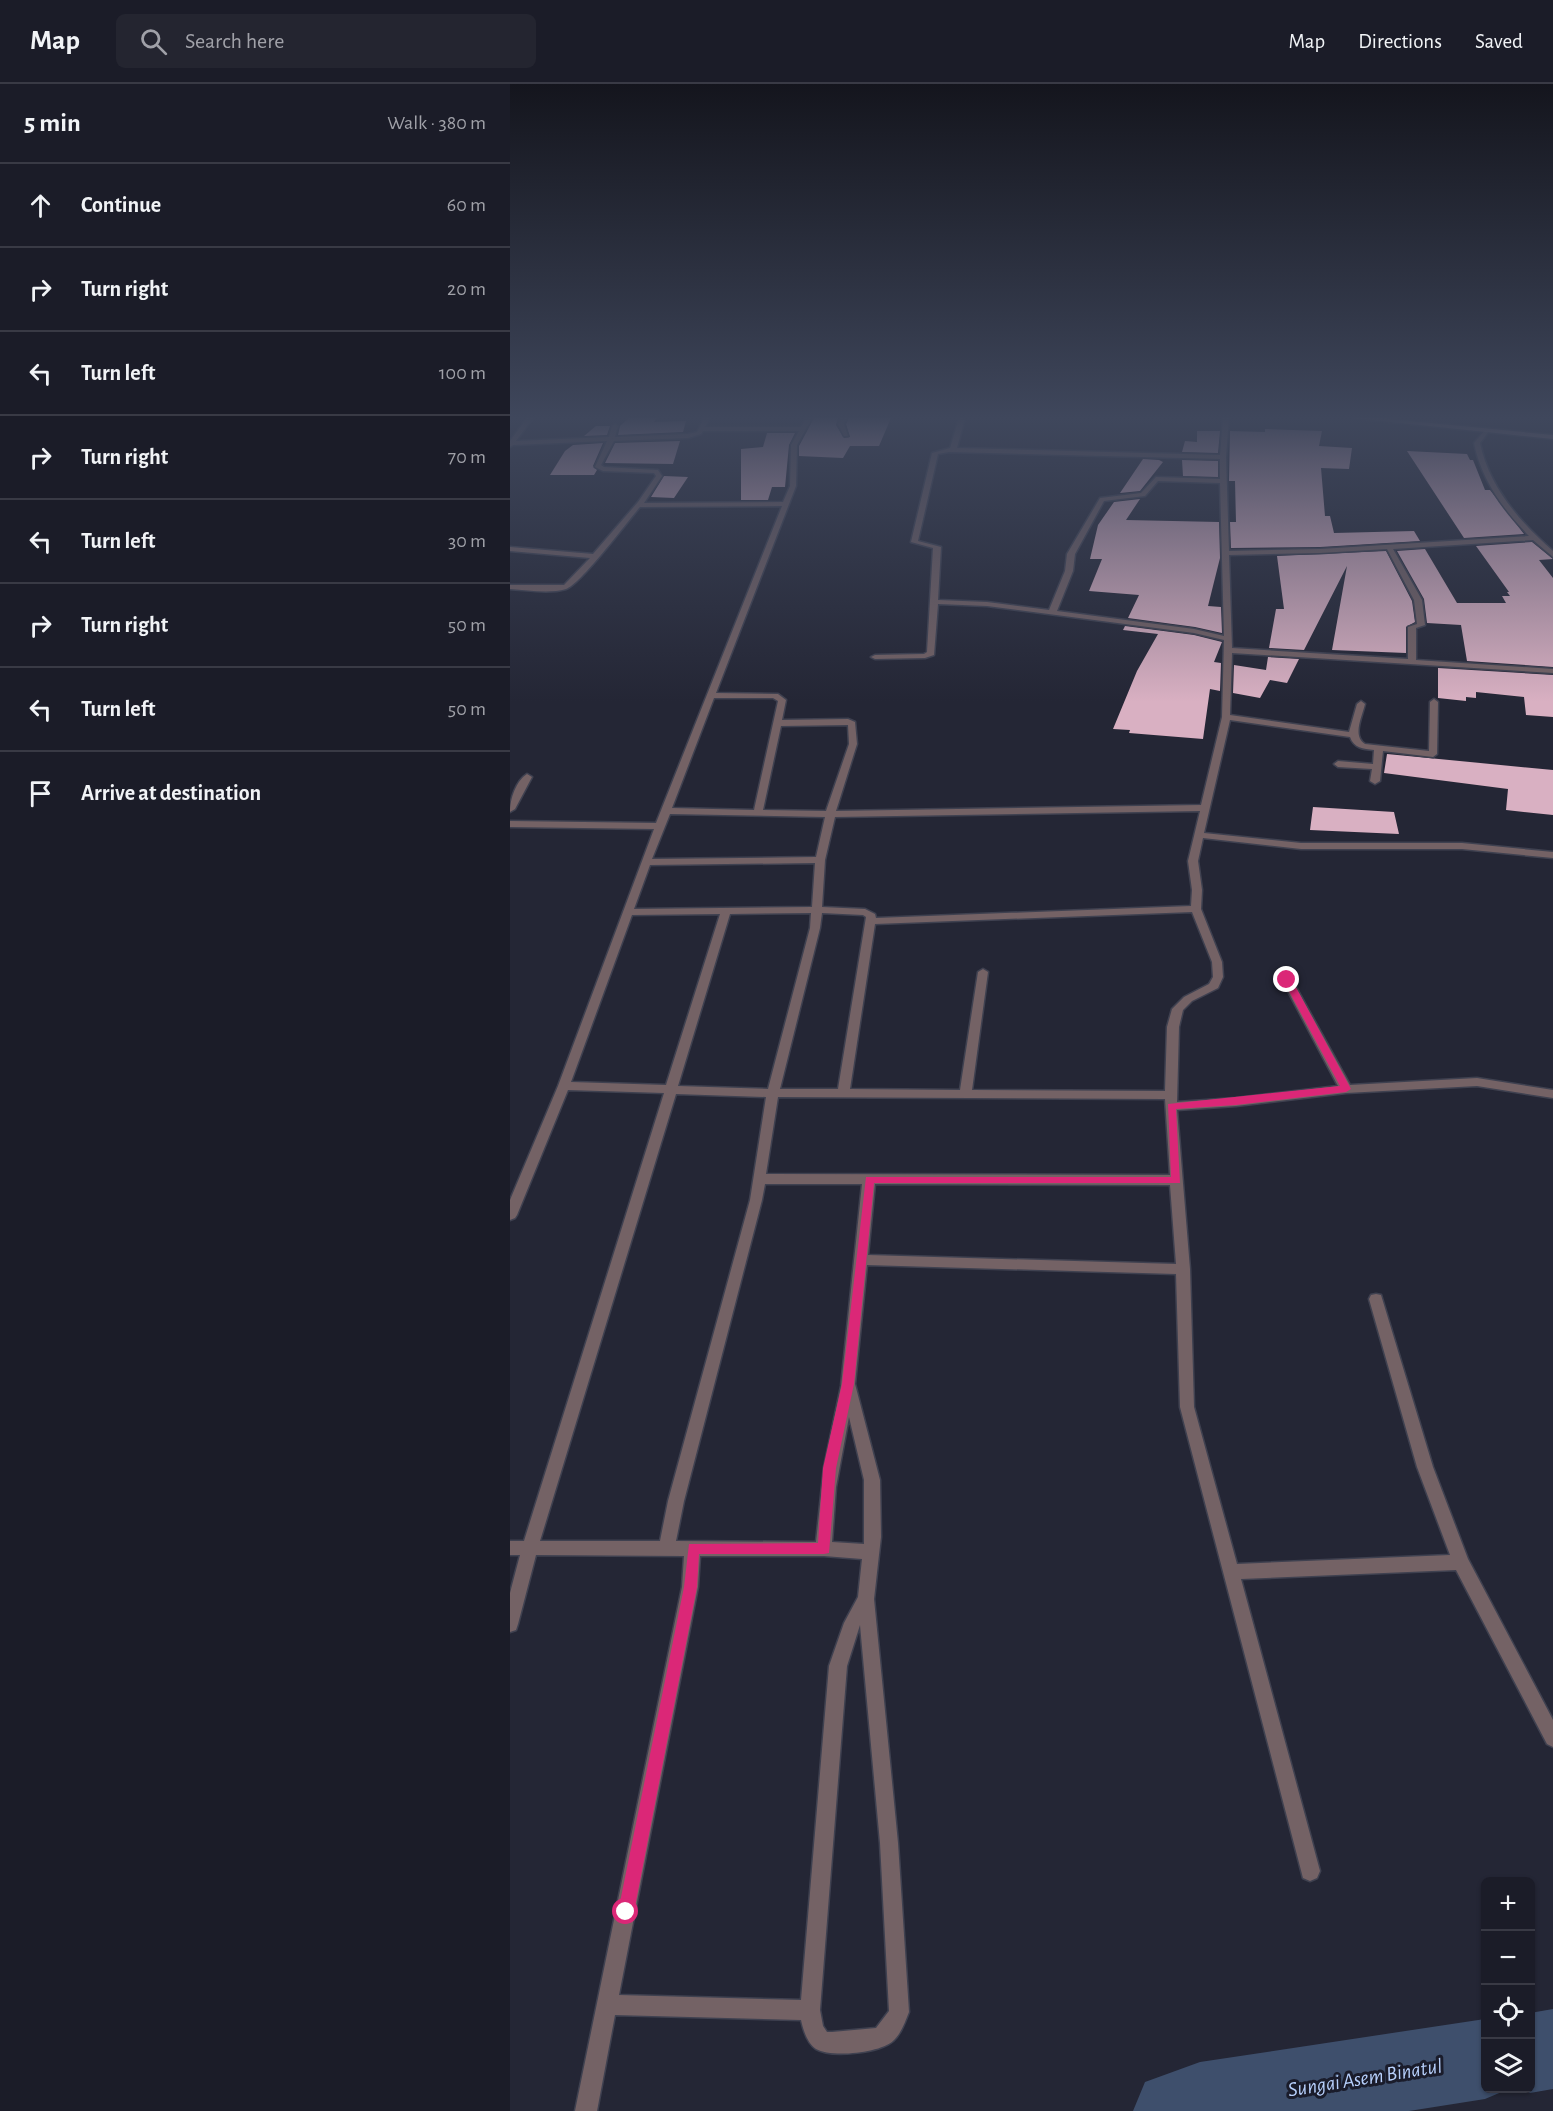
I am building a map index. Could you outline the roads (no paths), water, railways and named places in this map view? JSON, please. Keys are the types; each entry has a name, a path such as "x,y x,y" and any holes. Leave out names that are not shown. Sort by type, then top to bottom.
{"street":[{"path":"510,587 567,586 573,583 632,513"},
{"path":"510,1215 564,1086 646,862 783,513"},
{"path":"875,657 929,655 937,547 914,542 921,513"},
{"path":"1052,613 1069,572 1071,554 1094,513"},
{"path":"1225,513 1226,717 1193,861 1197,890 1196,909 1216,962 1218,977 1214,986 1188,999 1178,1009 1173,1027 1172,1100 1183,1269 1187,1407 1310,1870"},
{"path":"1512,513 1553,555"},
{"path":"1226,553 1389,547 1535,538"},
{"path":"1389,547 1418,600 1421,625 1412,627 1412,662"},
{"path":"510,549 594,556"},
{"path":"934,602 987,604 1194,631 1227,644 1412,662 1553,671"},
{"path":"710,695 779,697 782,699 758,813"},
{"path":"1361,704 1353,735 1356,741 1363,746 1433,754 1434,702"},
{"path":"1226,717 1353,735"},
{"path":"667,1548 676,1501 756,1200 773,1094 815,928 820,860 831,814 853,744 852,724 839,721 777,723"},
{"path":"1375,781 1379,748"},
{"path":"1338,764 1377,767"},
{"path":"510,809 527,777"},
{"path":"666,811 831,814 1204,808"},
{"path":"510,824 660,826"},
{"path":"1199,835 1301,846 1462,846 1553,855"},
{"path":"646,862 820,860"},
{"path":"870,921 1196,909"},
{"path":"510,1624 530,1548 726,910"},
{"path":"628,912 817,910 865,912 870,915 843,1094"},
{"path":"964,1094 984,972"},
{"path":"1287,980 1346,1089"},
{"path":"564,1086 773,1094 964,1094 1236,1101 1346,1089 1477,1082 1553,1094"},
{"path":"759,1179 1177,1180"},
{"path":"824,1549 824,1522 830,1468 848,1384 869,1179"},
{"path":"861,1260 1183,1269"},
{"path":"1376,1299 1425,1467 1461,1562 1553,1738"},
{"path":"848,1384 872,1480 872,1552 866,1599 890,1844 898,2012 892,2027 879,2038 832,2043 823,2041 817,2034 810,2010 838,1666 852,1623 866,1599"},
{"path":"510,1548 824,1549 872,1552"},
{"path":"586,2111 690,1587 693,1548"},
{"path":"1232,1572 1461,1562"},
{"path":"608,2005 810,2010"}],"waterway":[{"name":"Sungai Asem Binatul","path":"1535,2052 1553,2049"},
{"name":"Sungai Asem Binatul","path":"1174,2111 1200,2103 1481,2060"}]}
